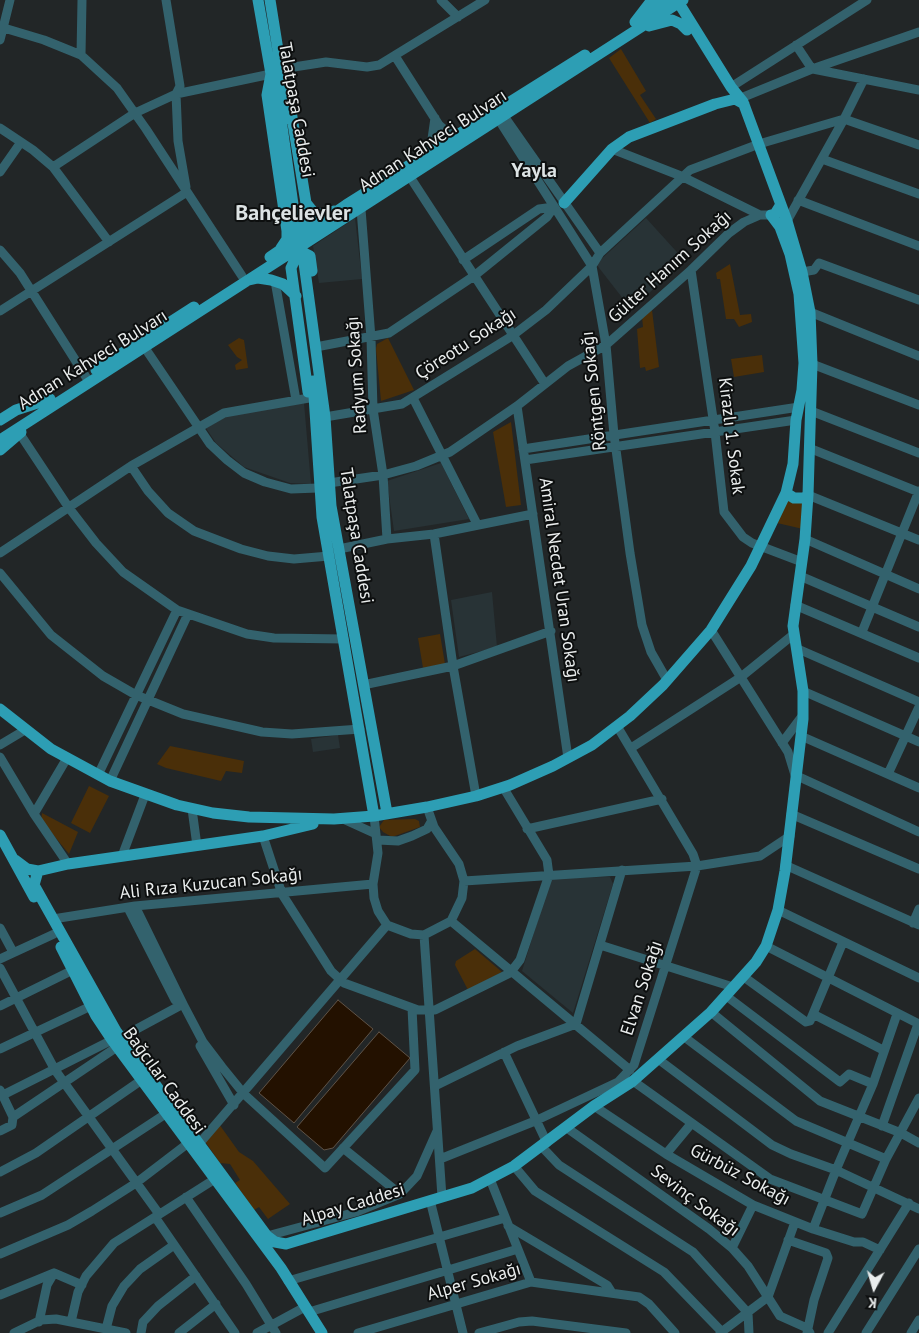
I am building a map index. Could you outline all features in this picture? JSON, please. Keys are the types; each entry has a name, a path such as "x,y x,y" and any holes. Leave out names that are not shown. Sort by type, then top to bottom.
{"main road":[{"name":"Talatpaşa Caddesi","path":"258,0 276,71 286,97 295,227"},
{"name":"Talatpaşa Caddesi","path":"270,0 276,71"},
{"path":"637,25 652,0"},
{"path":"673,1 687,30 724,88 723,94 715,104"},
{"path":"0,709 25,730 67,758 110,781 145,795 192,809 249,817 338,819 374,816 387,809 427,807 503,788 592,745 618,726 667,680 711,630 760,548 786,492 793,464 796,420 804,363 806,312 802,272 787,221 742,101 673,1"},
{"name":"Adnan Kahveci Bulvarı","path":"0,432 50,399 410,177 502,118 673,1"},
{"path":"637,25 672,20 681,24 687,30"},
{"name":"Adnan Kahveci Bulvarı","path":"0,440 145,348 346,205 637,25"},
{"path":"276,71 267,95 295,227 291,234 304,227 307,218 292,114 286,97"},
{"path":"559,205 612,149 629,137 715,104 735,99 742,101"},
{"path":"306,203 314,212 325,215 346,205"},
{"path":"766,215 775,214 780,206"},
{"path":"766,215 780,227 790,254 806,312"},
{"path":"278,252 295,227"},
{"path":"304,261 315,237"},
{"path":"312,403 291,268 293,261 300,254 304,261 321,346 325,417"},
{"name":"Talatpaşa Caddesi","path":"304,261 312,403 324,486 339,549 387,809"},
{"name":"Talatpaşa Caddesi","path":"304,261 325,417 324,486 328,556 374,816"},
{"path":"240,281 258,278 275,281 283,284 296,296"},
{"name":"Alpay Caddesi","path":"286,1244 472,1188 514,1166 567,1128 632,1076 658,1059 711,1012 744,977 766,946 778,910 790,836 795,776 793,754 801,736 803,715 803,691 798,649 794,634 795,605 805,539 808,495 812,364 806,312"},
{"path":"0,420 16,410 50,399"},
{"path":"799,407 811,411"},
{"path":"0,450 20,434 33,419"},
{"path":"786,492 794,498 804,498 808,495"},
{"path":"249,817 259,822 263,836"},
{"path":"6,852 27,869 38,871 68,864 263,836 338,819"},
{"name":"Bağcılar Caddesi","path":"0,835 6,852 54,934 91,1006 116,1042"},
{"path":"38,871 34,885 104,1014 116,1042 146,1078 193,1144 267,1236 275,1242 286,1244 280,1259 281,1268"},
{"name":"Bağcılar Caddesi","path":"146,1078 167,1113 193,1144 215,1179 281,1268 322,1333"}],"street":[{"path":"0,40 10,0"},
{"path":"80,55 82,0"},
{"path":"166,0 180,86 176,94 178,141 187,192"},
{"path":"441,0 458,17"},
{"path":"53,167 135,113 176,94 276,71 326,62 367,67 379,65 485,0"},
{"path":"731,86 867,0"},
{"path":"4,28 44,40 80,55 117,88 187,192 240,281"},
{"path":"742,101 812,70 916,35"},
{"path":"796,45 812,70 919,90"},
{"path":"395,56 435,118 446,131 461,134"},
{"path":"787,221 864,79"},
{"path":"430,153 435,118"},
{"name":"Röntgen Sokağı","path":"502,118 559,205 592,266 606,345 614,435 642,625 651,652 667,680"},
{"path":"844,119 919,146"},
{"name":"Çöreotu Sokağı","path":"325,417 402,404 512,336 546,310 592,266 600,253 681,176 690,170 758,144 844,119"},
{"path":"0,128 53,167 109,242"},
{"path":"0,172 21,142"},
{"path":"612,149 681,176 766,215"},
{"path":"822,159 919,194"},
{"path":"410,177 544,384"},
{"path":"0,311 187,192"},
{"path":"798,200 919,246"},
{"path":"463,260 539,209 559,205"},
{"path":"321,346 371,338 389,333 474,276 547,217 559,205"},
{"name":"Röntgen Sokağı","path":"559,205 600,253"},
{"name":"Radyum Sokağı","path":"361,208 371,338 373,409 383,475 387,539"},
{"name":"Gülter Hanım Sokağı","path":"145,348 210,444 226,460 244,473 291,489 324,486 383,475 442,455 517,406 568,366 606,345 691,270 729,233 744,222 766,215"},
{"path":"0,250 32,290 86,377"},
{"path":"802,272 814,270 819,263 919,300"},
{"name":"Kirazlı 1. Sokak","path":"691,270 715,432 724,512 743,537 760,548 802,562"},
{"path":"275,281 296,400"},
{"path":"806,312 919,356"},
{"path":"812,364 919,405"},
{"path":"413,398 476,524"},
{"path":"0,553 131,466 224,413 296,400 312,403"},
{"name":"Amiral Necdet Uran Sokağı","path":"517,406 568,758"},
{"path":"523,449 799,407"},
{"path":"811,411 918,450"},
{"path":"525,460 796,420"},
{"path":"20,434 69,508 96,543 123,572 176,610 247,634 274,638 344,639"},
{"path":"809,448 919,492 862,632"},
{"path":"131,466 148,491 168,513 194,531 241,549 268,556 294,559 328,556"},
{"path":"808,495 919,540"},
{"path":"339,549 387,539 434,534 533,514"},
{"path":"434,534 453,666 476,796"},
{"path":"805,539 919,589"},
{"path":"0,573 51,635 97,672 136,695 183,714 262,732 292,734 360,729"},
{"path":"800,576 919,628"},
{"path":"795,605 862,632 919,658"},
{"path":"98,775 176,610"},
{"path":"110,781 188,614"},
{"path":"711,630 782,743 793,754"},
{"path":"363,685 453,666 551,631"},
{"path":"631,748 741,678 794,634"},
{"path":"798,649 919,702"},
{"path":"803,691 919,742"},
{"path":"888,774 919,707"},
{"path":"782,743 803,715"},
{"path":"618,726 694,854 697,866"},
{"path":"0,745 25,730"},
{"path":"801,736 919,788"},
{"path":"0,757 34,814 68,864"},
{"path":"34,814 67,758"},
{"path":"795,776 919,832"},
{"path":"263,836 282,894 331,971 344,983 412,1008 435,1010 511,971 520,960 549,876 547,860 503,788"},
{"path":"122,856 145,795"},
{"path":"527,829 662,799"},
{"path":"374,816 377,837 373,884 374,898 378,911 387,925 411,934 424,934 451,921 462,898 464,881 460,864 431,822 427,807"},
{"path":"192,809 197,846"},
{"path":"791,814 919,868"},
{"path":"338,819 377,837 398,841 427,829 431,822"},
{"path":"464,881 697,866 760,856 790,836"},
{"path":"785,865 916,924 919,909"},
{"name":"Elvan Sokağı","path":"440,1160 535,1121 632,1076 697,866"},
{"path":"576,1024 622,870"},
{"name":"Ali Rıza Kuzucan Sokağı","path":"53,919 132,907 373,884"},
{"path":"132,907 234,1105"},
{"path":"778,910 919,978"},
{"path":"451,921 576,1024 632,1076 691,1124 770,1179 824,1200 862,1214 886,1159 919,1098"},
{"path":"0,1254 68,1225 136,1183 193,1144 244,1094 387,925"},
{"path":"0,928 13,952"},
{"path":"0,958 54,934"},
{"path":"424,934 442,1197"},
{"path":"744,977 806,1022 815,1015 843,942"},
{"path":"600,945 666,966 729,991 840,1082 849,1074 873,1084"},
{"path":"766,946 918,1024 882,1126"},
{"path":"0,968 55,1070 136,1183 174,1245 235,1333"},
{"path":"0,1006 72,970"},
{"path":"0,1131 12,1125 13,1117 1,1092 116,1042 181,1005"},
{"path":"181,1005 203,1042 244,1094 325,1168 415,1070 412,1008"},
{"path":"0,1049 91,1006"},
{"path":"711,1012 820,1101 919,1142"},
{"path":"813,1229 873,1084 897,1014"},
{"path":"815,1015 884,1050"},
{"path":"435,1086 504,1052 576,1024"},
{"path":"683,1036 796,1121 886,1159"},
{"path":"13,1117 64,1083 116,1042"},
{"path":"504,1052 544,1145 559,1164 693,1252 748,1313 749,1333"},
{"path":"658,1059 772,1145 874,1186 919,1209"},
{"path":"0,1172 36,1153 146,1078"},
{"name":"Gürbüz Sokağı","path":"594,1106 666,1154 753,1205 813,1229 854,1242 864,1242 880,1250"},
{"path":"0,1213 42,1195 110,1148 167,1113"},
{"path":"666,1154 691,1124"},
{"path":"267,1236 356,1212 400,1194 417,1176 438,1128"},
{"name":"Sevinç Sokağı","path":"567,1128 709,1229 732,1248 748,1266 780,1316 808,1331"},
{"path":"343,1148 400,1194"},
{"path":"514,1166 535,1191 664,1272 721,1332 768,1297 795,1222"},
{"path":"71,1322 82,1285 95,1265 114,1244 215,1179"},
{"path":"490,1179 531,1282"},
{"path":"186,1197 246,1284 274,1329"},
{"path":"430,1200 463,1333"},
{"path":"828,1333 909,1203"},
{"path":"732,1248 753,1205"},
{"path":"288,1281 440,1236 507,1222 607,1285 612,1293"},
{"path":"788,1240 826,1253 828,1258 814,1300 808,1331"},
{"path":"106,1329 112,1306 124,1286 140,1269 174,1245"},
{"path":"258,1333 274,1329 307,1310 518,1249"},
{"path":"866,1333 919,1249"},
{"path":"0,1294 54,1273 82,1285"},
{"path":"38,1322 47,1285 54,1273"},
{"path":"142,1333 143,1322 196,1276"},
{"name":"Alper Sokağı","path":"358,1333 531,1282 640,1297 649,1304 675,1333"},
{"path":"179,1333 216,1304"},
{"path":"14,1333 38,1322 56,1319 126,1333"},
{"path":"911,1333 919,1320"},
{"path":"480,1333 519,1322 532,1321 626,1333"}],"shaded area":[{"path":"621,49 646,91 640,95 656,119 650,123 609,58"},
{"path":"355,218 362,279 319,283 313,246"},
{"path":"646,218 685,261 631,309 596,264"},
{"path":"730,264 740,315 751,314 752,322 739,327 734,319 726,319 720,279 717,279 716,273"},
{"path":"652,310 659,367 646,371 645,367 640,368 637,329 643,327 642,317"},
{"path":"239,338 244,340 248,368 236,370 235,365 242,360 237,357 228,345"},
{"path":"388,338 414,390 381,401 376,349 377,344"},
{"path":"762,355 764,372 734,377 731,359"},
{"path":"304,403 311,484 290,483 244,467 216,443 206,428 226,416"},
{"path":"511,422 521,505 506,507 493,432"},
{"path":"441,463 469,519 394,531 387,481"},
{"path":"786,501 804,502 803,529 777,523"},
{"path":"492,592 497,647 459,657 451,600"},
{"path":"440,634 445,664 423,668 418,638"},
{"path":"338,735 340,748 313,752 311,739"},
{"path":"170,746 244,761 242,773 226,771 221,781 166,768 157,764"},
{"path":"89,786 109,796 90,833 71,823"},
{"path":"42,813 78,832 69,854 41,820"},
{"path":"415,819 419,821 420,827 392,837 383,832 379,827 384,820"},
{"path":"610,877 613,884 573,1013 522,971 551,878"},
{"path":"475,949 502,972 468,990 455,965 456,961"},
{"path":"338,1000 373,1029 294,1123 259,1093"},
{"path":"379,1032 410,1058 333,1148 324,1150 297,1127"},
{"path":"219,1124 239,1152 253,1161 290,1204 268,1219 259,1207 254,1210 235,1183 240,1180 230,1164 220,1163 204,1140"}],"district":[{"name":"Yayla","path":"534,171"},
{"name":"Bahçelievler","path":"293,214"}]}
